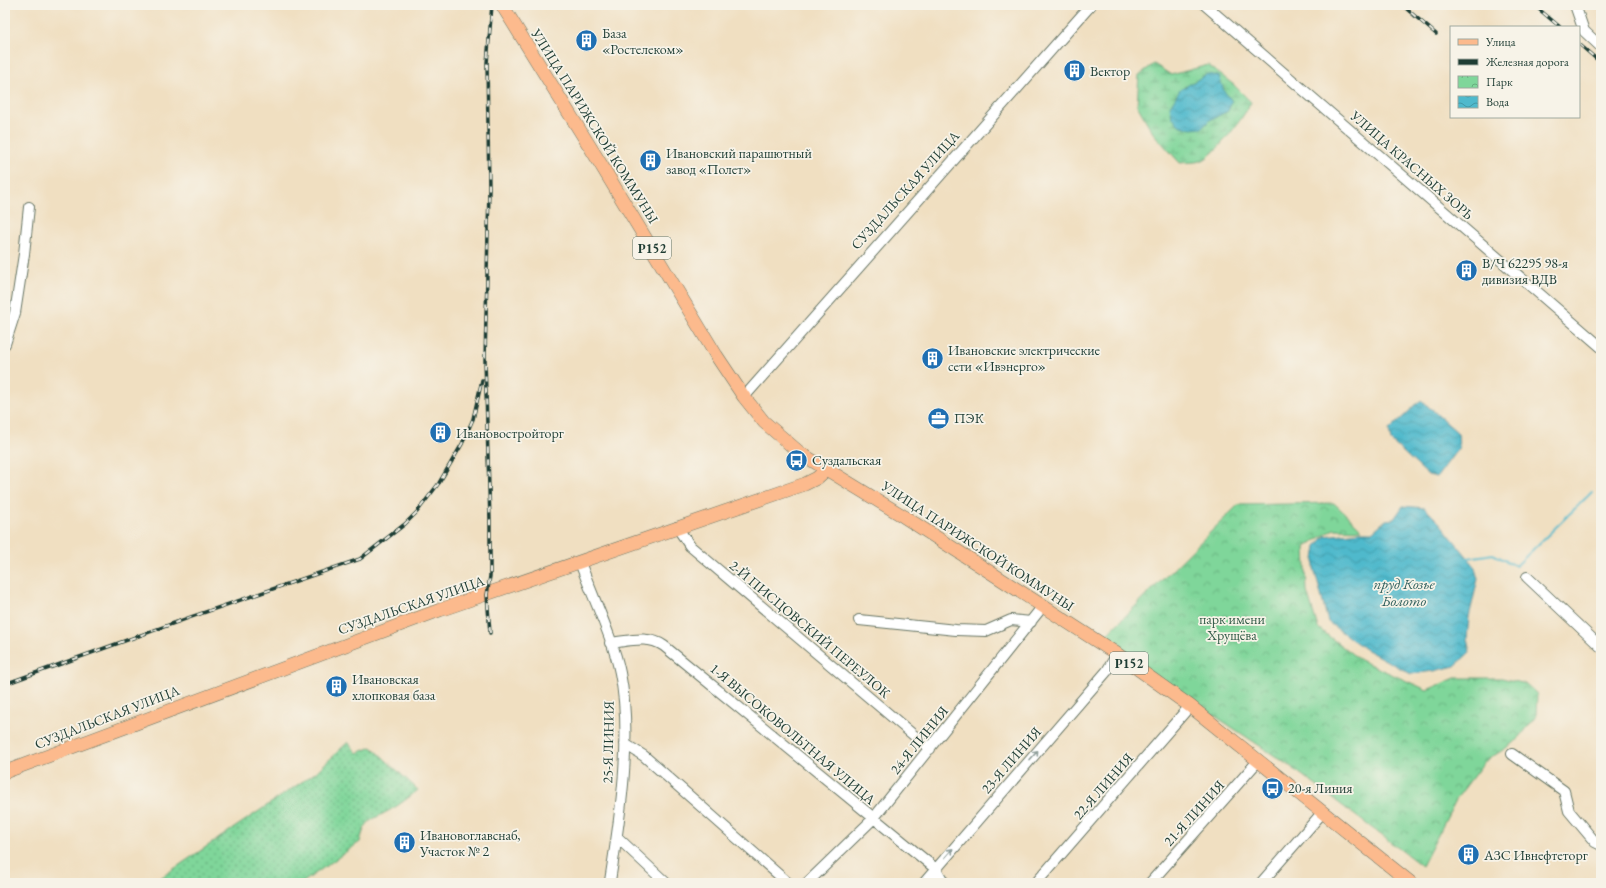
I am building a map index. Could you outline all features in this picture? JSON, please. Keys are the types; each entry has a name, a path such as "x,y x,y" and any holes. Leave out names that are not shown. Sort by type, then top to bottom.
{"main road":[{"name":"УЛИЦА ПАРИЖСКОЙ КОММУНЫ","path":"502,5 744,397 764,422 783,439 827,469 903,516 1117,654 1190,706 1322,812 1406,882"},
{"name":"СУЗДАЛЬСКАЯ УЛИЦА","path":"5,772 326,651 677,527 805,484 816,478 827,469"}],"street":[{"name":"СУЗДАЛЬСКАЯ УЛИЦА","path":"744,397 1091,5"},
{"name":"УЛИЦА КРАСНЫХ ЗОРЬ","path":"1205,5 1601,347"},
{"path":"1575,5 1584,31 1601,47"},
{"path":"5,344 15,313 29,207"},
{"name":"2-Й ПИСЦОВСКИЙ ПЕРЕУЛОК","path":"677,527 690,546 930,749"},
{"name":"25-Я ЛИНИЯ","path":"580,562 620,672 624,697 625,744 617,838 610,881"},
{"path":"1527,577 1601,647"},
{"name":"24-Я ЛИНИЯ","path":"807,883 873,819 1043,606"},
{"path":"859,620 956,630 986,631 1011,620 1031,622"},
{"name":"1-Я ВЫСОКОВОЛЬТНАЯ УЛИЦА","path":"610,643 643,639 656,640 936,869 944,883"},
{"name":"23-Я ЛИНИЯ","path":"924,883 1107,671 1117,654"},
{"name":"22-Я ЛИНИЯ","path":"1036,883 1190,706"},
{"path":"625,744 644,756 788,883"},
{"path":"1512,754 1564,791 1569,811 1595,842 1601,845"},
{"name":"21-Я ЛИНИЯ","path":"1150,883 1258,761"},
{"path":"1261,883 1322,812"},
{"path":"617,838 666,883"}],"green space":[{"path":"1154,64 1171,75 1208,65 1234,85 1251,102 1230,134 1209,156 1201,161 1180,163 1153,133 1137,105 1139,75"},
{"name":"парк имени Хрущёва","path":"1334,503 1362,530 1334,529 1305,547 1307,592 1318,628 1360,660 1427,690 1455,678 1502,678 1526,684 1537,694 1536,716 1520,737 1484,762 1457,798 1422,866 1290,766 1101,640 1238,505"},
{"path":"348,742 357,753 372,747 418,790 397,806 370,821 362,834 360,842 302,883 153,883 315,773"}],"water":[{"path":"1207,74 1219,76 1224,91 1232,101 1228,111 1210,120 1202,128 1191,129 1179,125 1172,117 1170,106 1180,90"},
{"path":"1421,400 1458,433 1459,447 1437,477 1428,475 1391,441 1389,430"},
{"name":"пруд Козье Болото","path":"1403,506 1425,508 1439,522 1474,565 1478,579 1469,617 1467,639 1470,652 1455,666 1411,674 1365,649 1328,622 1314,568 1316,546 1325,536 1372,532 1386,520 1394,519"}],"waterway":[{"path":"1468,558 1493,554 1516,566 1592,492"}],"railway":[{"path":"490,633 487,595 490,576 490,520 485,360 489,189 487,63 492,5"},
{"path":"1402,5 1436,34"},
{"path":"1534,5 1559,26"},
{"path":"1580,45 1601,63"},
{"path":"5,684 191,617 360,559 405,524 417,512 439,483 462,444 473,419 482,380"}],"place":[{"name":"База «Ростелеком»","path":"587,41"},
{"name":"Вектор","path":"1074,71"},
{"name":"Ивановский парашютный завод «Полет»","path":"650,161"},
{"name":"В/Ч 62295 98-я дивизия ВДВ","path":"1467,271"},
{"name":"Ивановские электрические сети «Ивэнерго»","path":"933,358"},
{"name":"ПЭК","path":"939,418"},
{"name":"Ивановостройторг","path":"440,433"},
{"name":"Суздальская","path":"796,460"},
{"name":"Ивановская хлопковая база","path":"337,687"},
{"name":"20-я Линия","path":"1272,788"},
{"name":"Ивановоглавснаб, Участок № 2","path":"405,843"},
{"name":"АЗС Ивнефтеторг","path":"1468,855"}]}
